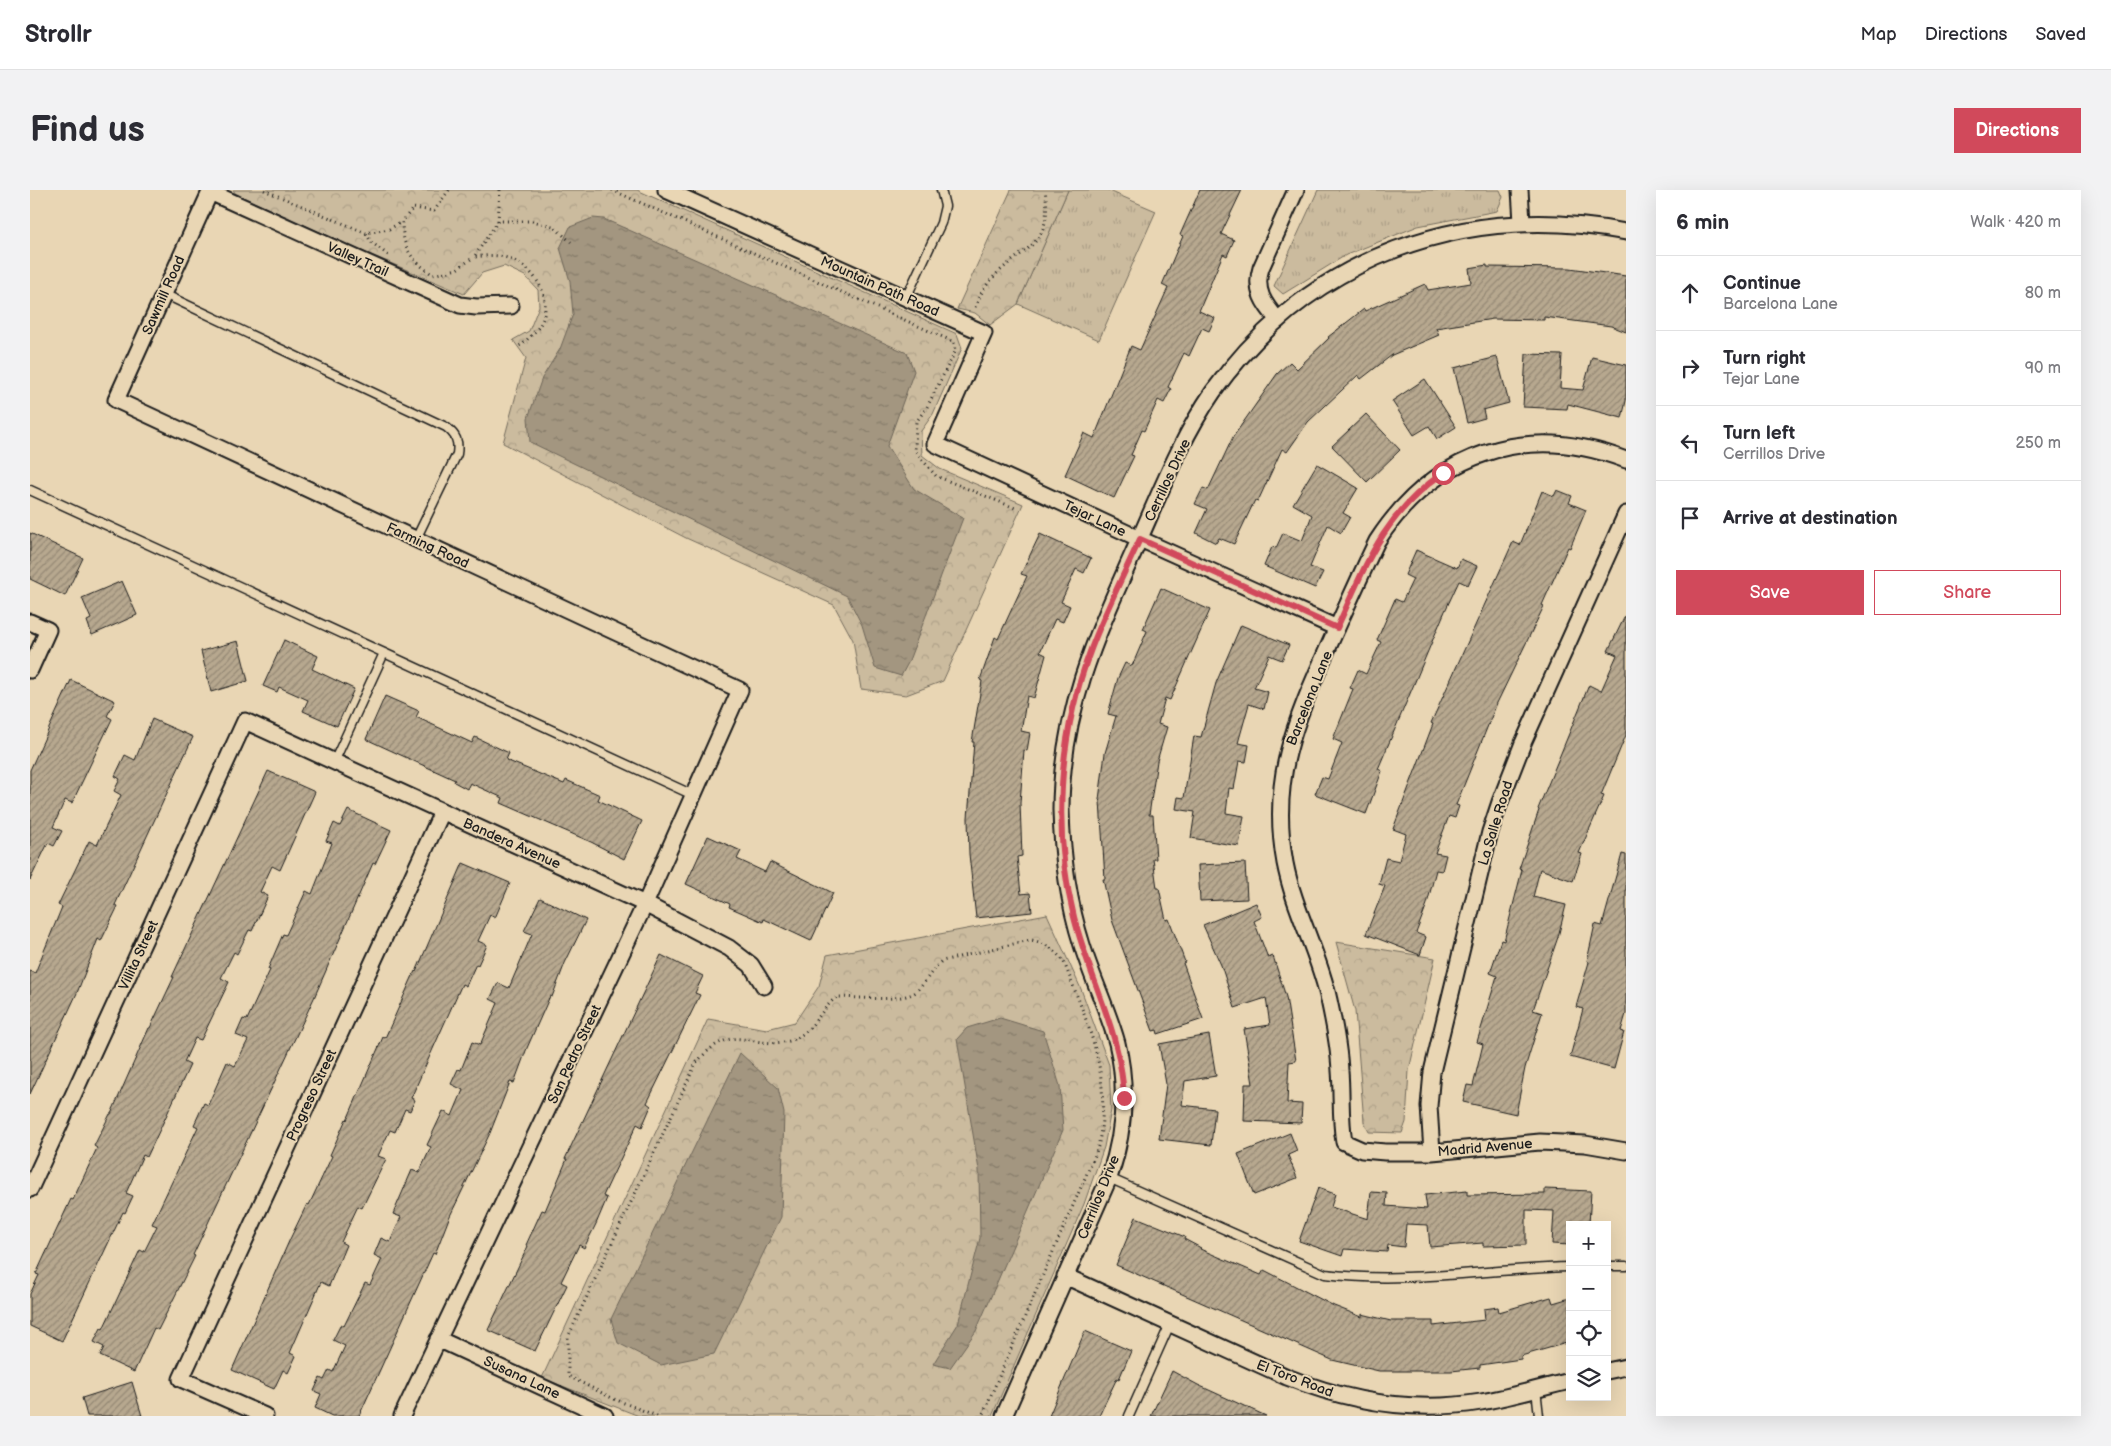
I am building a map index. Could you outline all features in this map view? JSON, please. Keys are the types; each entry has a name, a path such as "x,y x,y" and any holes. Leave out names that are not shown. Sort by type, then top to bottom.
{"street":[{"name":"Mountain Path Road","path":"666,190 984,333 935,444"},
{"path":"1278,320 1263,302 1258,280 1261,268 1296,190"},
{"path":"1520,190 1522,222"},
{"name":"Sawmill Road","path":"116,400 210,191"},
{"name":"Valley Trail","path":"210,191 460,305 476,308 511,306"},
{"name":"Cerrillos Drive","path":"1004,1416 1109,1178 1120,1137 1123,1118 1122,1069 1113,1031 1081,943 1068,890 1062,836 1062,782 1069,728 1082,676 1101,625 1180,449 1200,413 1238,360 1278,320 1336,278 1392,250 1417,241 1460,230 1522,222 1575,224 1626,232"},
{"name":"Farming Road","path":"116,400 740,690"},
{"name":"Tejar Lane","path":"935,444 1337,628"},
{"name":"Barcelona Lane","path":"1344,1142 1340,1121 1340,1071 1332,1012 1322,972 1291,884 1284,857 1280,823 1282,782 1290,742 1304,703 1368,559 1388,526 1412,496 1443,473 1477,456 1495,450 1533,444 1581,447 1626,460"},
{"name":"La Salle Road","path":"1432,1152 1429,1106 1432,1072 1490,832 1517,758 1626,514"},
{"path":"30,622 48,630 30,670"},
{"name":"San Pedro Street","path":"402,1416 645,904 740,690"},
{"name":"Bandera Avenue","path":"245,721 645,904 729,948 751,965 764,986"},
{"name":"Villita Street","path":"30,1189 245,721"},
{"name":"Progreso Street","path":"265,1416 181,1379 442,812"},
{"name":"Madrid Avenue","path":"1344,1142 1362,1150 1401,1153 1540,1142 1585,1144 1626,1152"},
{"name":"El Toro Road","path":"1065,1276 1287,1377 1334,1394 1432,1411 1566,1382"},
{"name":"Susana Lane","path":"438,1339 605,1416"},
{"path":"1611,1371 1626,1367"}],"lane":[{"path":"906,298 941,223 945,206 941,190"},
{"path":"164,294 453,432 457,438 457,454 416,539"},
{"path":"30,490 693,795"},
{"path":"334,762 384,653"},
{"path":"1109,1178 1325,1274 1351,1277 1406,1276 1566,1267"},
{"path":"1611,1266 1626,1266"},
{"path":"1129,1416 1170,1324"},
{"path":"1536,1389 1538,1416"}],"path":[{"path":"264,190 366,233 389,229 402,222 413,208 434,211 449,190"},
{"path":"418,271 433,275 457,269 474,257 498,221 500,190"},
{"path":"612,190 954,342 955,352 927,407 916,422 915,451 936,476 1015,508"},
{"path":"975,307 985,286 998,273 1030,248 1040,237 1047,219 1045,190"},
{"path":"498,221 532,221 553,226 571,242"},
{"path":"402,222 403,241 415,262 433,275"},
{"path":"366,233 372,242 396,260"},
{"path":"474,257 499,256 524,266 541,284 546,308 540,324 523,344 519,346"},
{"path":"657,1416 614,1399 568,1376 568,1337 696,1063 706,1052 723,1040 736,1038 766,1042 789,1041 807,1032 828,1004 837,997 906,997 917,991 932,968 942,961 1030,940 1041,942 1057,952 1064,962 1092,1036 1100,1067 1104,1100 1098,1144 1088,1171 982,1416"}],"green space":[{"path":"233,190 637,190 957,334 962,348 933,414 921,431 922,455 940,469 1023,504 943,681 906,695 861,689 853,640 834,605 686,538 503,443 526,358 513,340 529,331 539,306 538,290 525,276 504,266 482,273 464,294 357,249 236,194"},
{"path":"1011,190 1068,190 1018,304 990,325 975,313 957,309"},
{"path":"1068,190 1107,190 1156,211 1099,340 1018,304"},
{"path":"1318,190 1500,190 1503,197 1497,211 1418,226 1346,255 1283,294 1274,286"},
{"path":"1047,914 1081,989 1109,1065 1111,1110 1104,1147 1084,1204 992,1416 639,1416 542,1378 708,1019 767,1029 795,1022 819,986 827,955"},
{"path":"1336,942 1435,958 1409,1070 1406,1122 1402,1133 1369,1132 1364,1122 1355,1011"}],"water":[{"path":"593,218 604,219 907,353 914,371 887,446 914,489 963,518 908,663 901,676 875,668 862,625 847,596 530,442 528,418 542,378 560,349 573,314 570,281 560,248 570,227"},
{"path":"1000,1018 1043,1031 1060,1086 1063,1130 976,1331 950,1368 933,1364 958,1324 980,1238 979,1170 957,1039 967,1028"},
{"path":"740,1053 778,1088 784,1113 781,1217 714,1354 661,1365 618,1343 611,1319"}],"building":[{"path":"1200,190 1242,190 1221,234 1234,240 1227,256 1223,254 1199,311 1215,318 1209,331 1202,328 1189,356 1184,353 1168,387 1171,389 1164,403 1158,400 1144,431 1142,430 1131,455 1134,456 1114,498 1065,475 1084,433 1094,438 1131,346 1140,350 1168,288 1162,285 1183,236 1180,235"},
{"path":"1487,265 1487,267 1570,268 1626,276 1626,332 1611,326 1544,317 1544,320 1493,319 1436,328 1439,335 1392,355 1361,379 1358,375 1308,422 1287,452 1282,449 1258,501 1255,500 1234,544 1219,538 1216,543 1196,533 1207,509 1195,504 1203,488 1208,490 1233,437 1277,374 1290,362 1297,369 1328,337 1364,309 1365,311 1425,284 1428,290 1471,283 1469,268"},
{"path":"1526,354 1562,355 1560,388 1583,390 1592,357 1626,365 1626,401 1622,418 1568,404 1567,409 1523,407"},
{"path":"1497,357 1509,403 1483,410 1485,418 1467,423 1454,368"},
{"path":"1425,379 1456,427 1437,439 1429,426 1414,435 1392,401"},
{"path":"1366,414 1400,450 1367,482 1332,446"},
{"path":"1317,464 1358,488 1343,513 1350,517 1341,533 1328,525 1310,567 1323,572 1315,588 1264,566 1272,547 1276,548 1283,533 1302,541 1312,515 1293,504"},
{"path":"1557,490 1572,496 1569,503 1586,510 1542,605 1544,606 1497,703 1456,805 1459,806 1455,818 1449,816 1435,853 1446,855 1442,871 1436,870 1427,904 1416,933 1426,937 1420,955 1366,934 1385,886 1379,884 1386,858 1399,861 1406,834 1393,829 1433,724 1431,723 1513,542 1520,545 1542,491 1554,496"},
{"path":"30,533 83,558 65,596 30,579"},
{"path":"1040,534 1091,558 1084,573 1076,569 1061,602 1070,606 1063,622 1055,619 1040,652 1046,655 1034,698 1027,696 1021,731 1030,733 1027,751 1024,750 1020,803 1022,856 1017,857 1021,894 1030,893 1032,912 976,918 969,854 968,818 974,742 972,742 982,681 980,680 995,637 998,639 1027,576 1021,574"},
{"path":"1416,550 1457,568 1461,559 1477,566 1468,585 1459,581 1445,611 1378,769 1382,771 1366,814 1315,794 1322,777 1328,779 1342,743 1333,739 1353,689 1350,688 1358,670 1366,674 1381,642 1377,640 1395,599 1402,602 1413,579 1405,575"},
{"path":"122,581 137,615 92,635 87,621 91,619 82,598"},
{"path":"1161,588 1210,610 1170,700 1165,698 1158,724 1167,727 1157,761 1149,815 1153,815 1156,859 1153,859 1157,888 1159,888 1166,920 1169,919 1203,1019 1158,1034 1157,1030 1153,1031 1112,920 1103,879 1105,879 1099,800 1105,753 1116,716 1108,714 1118,678 1125,663 1132,666 1147,631 1143,629"},
{"path":"1626,614 1626,735 1601,795 1604,796 1579,853 1582,854 1573,881 1540,869 1533,897 1566,905 1558,937 1533,1010 1542,1013 1525,1068 1516,1114 1463,1102 1467,1085 1473,1086 1483,1044 1477,1042 1497,976 1490,973 1501,940 1504,941 1522,870 1519,869 1538,809 1589,685 1601,691 1617,655 1608,651"},
{"path":"1241,625 1289,645 1282,660 1269,655 1254,688 1268,692 1264,709 1249,704 1238,743 1249,745 1246,762 1239,761 1234,789 1229,788 1226,813 1244,816 1239,846 1191,838 1195,812 1176,809 1178,797 1184,798 1194,736 1201,737 1216,683"},
{"path":"284,640 318,656 312,669 354,689 337,726 303,711 308,700 279,687 277,692 263,686"},
{"path":"238,641 248,681 211,692 201,651"},
{"path":"71,680 115,701 107,716 112,719 72,803 65,800 53,827 62,831 54,846 48,843 30,880 30,770"},
{"path":"385,696 419,711 416,717 472,743 475,737 509,753 506,760 564,784 566,780 600,795 598,800 642,821 624,859 591,842 501,803 503,798 470,783 467,789 454,782 455,780 366,739"},
{"path":"152,719 193,737 115,905 118,906 101,941 98,939 77,993 30,1094 30,971 35,973 62,907 58,905 89,841 97,845 121,795 114,791 120,779 115,776 125,755 135,760"},
{"path":"268,771 315,792 280,870 272,866 260,892 268,896 252,931 249,930 237,954 234,952 221,978 229,982 201,1040 195,1038 184,1062 190,1065 147,1157 143,1155 126,1193 133,1196 125,1213 123,1212 62,1341 30,1326 30,1294 39,1275 36,1274 97,1148 94,1146 111,1114 174,977 172,977"},
{"path":"348,810 391,830 375,864 373,863 314,998 193,1255 195,1256 158,1330 154,1328 134,1372 100,1356 104,1347 94,1342 101,1328 103,1329 140,1250 144,1252 157,1226 152,1224 198,1127 194,1125 204,1103 208,1105 227,1062 235,1066 248,1040 236,1035 243,1019 247,1020 270,970 268,969 283,934 286,935 306,891 312,894 332,843 326,841 334,823 340,826"},
{"path":"708,836 741,851 737,859 765,872 770,862 833,893 811,941 764,919 763,922 729,907 730,904 686,884"},
{"path":"1622,854 1626,855 1626,1014 1621,1031 1624,1032 1614,1069 1570,1057 1583,1009 1576,1007 1589,962 1587,961 1595,924 1602,926"},
{"path":"463,863 510,883 495,918 490,915 478,941 487,945 466,986 462,984 411,1098 415,1100 410,1111 405,1109 395,1132 390,1130 378,1156 386,1159 362,1208 358,1206 341,1242 346,1245 329,1286 321,1282 290,1353 296,1356 288,1373 283,1370 274,1389 232,1370 290,1239 307,1204 309,1205 332,1156 330,1155 383,1037 385,1038 416,972"},
{"path":"1245,863 1247,899 1200,901 1198,865"},
{"path":"540,898 586,920 527,1048 514,1083 510,1082 490,1133 449,1218 435,1254 433,1253 359,1416 332,1416 315,1408 321,1394 314,1391 320,1378 324,1380 329,1370 333,1372 345,1346 333,1340 341,1324 344,1326 365,1283 370,1285 382,1259 374,1255 381,1238 390,1242 401,1217 393,1214 412,1170 419,1173 431,1147 427,1145 443,1111 452,1116 463,1090 451,1084 458,1069 461,1070 472,1042 480,1045 498,1003 490,999 498,983 509,988 532,934 524,931"},
{"path":"1256,903 1262,917 1254,921 1268,958 1273,956 1286,997 1296,1061 1289,1062 1287,1103 1302,1104 1301,1123 1244,1121 1245,1084 1253,1084 1244,1029 1270,1025 1266,998 1235,1008 1221,965 1203,925"},
{"path":"661,955 703,976 695,993 700,995 647,1103 651,1106 642,1127 637,1124 603,1196 607,1198 596,1224 584,1248 579,1245 561,1282 567,1285 535,1351 488,1330 528,1246 526,1245 542,1210 545,1211 567,1159 565,1159"},
{"path":"1209,1035 1216,1076 1185,1081 1182,1105 1215,1109 1211,1145 1159,1139 1166,1084 1159,1044"},
{"path":"1290,1133 1297,1151 1288,1155 1297,1178 1254,1195 1238,1154"},
{"path":"1318,1188 1335,1194 1331,1207 1368,1219 1371,1192 1387,1193 1386,1206 1427,1209 1425,1195 1467,1191 1467,1195 1545,1194 1545,1189 1591,1191 1589,1221 1566,1221 1566,1245 1552,1244 1554,1211 1526,1210 1526,1245 1483,1246 1483,1243 1430,1247 1428,1225 1406,1224 1404,1247 1388,1245 1387,1252 1344,1249 1342,1256 1299,1241"},
{"path":"1136,1217 1185,1237 1184,1239 1200,1249 1261,1275 1264,1270 1334,1306 1362,1317 1362,1314 1391,1321 1433,1321 1433,1326 1485,1320 1484,1309 1498,1307 1499,1312 1551,1297 1553,1303 1566,1299 1566,1343 1521,1356 1521,1359 1480,1365 1480,1368 1451,1371 1379,1371 1332,1360 1116,1265"},
{"path":"1085,1331 1131,1351 1119,1379 1117,1378 1099,1416 1049,1416"},
{"path":"1172,1371 1198,1385 1266,1416 1151,1416"},
{"path":"132,1382 142,1416 87,1416 82,1398"}],"route":[{"path":"1124,1098 1123,1079 1116,1040 1081,943 1068,890 1064,863 1061,809 1065,755 1074,702 1101,625 1140,539 1337,628 1377,542 1399,510 1412,496 1443,473"}]}
